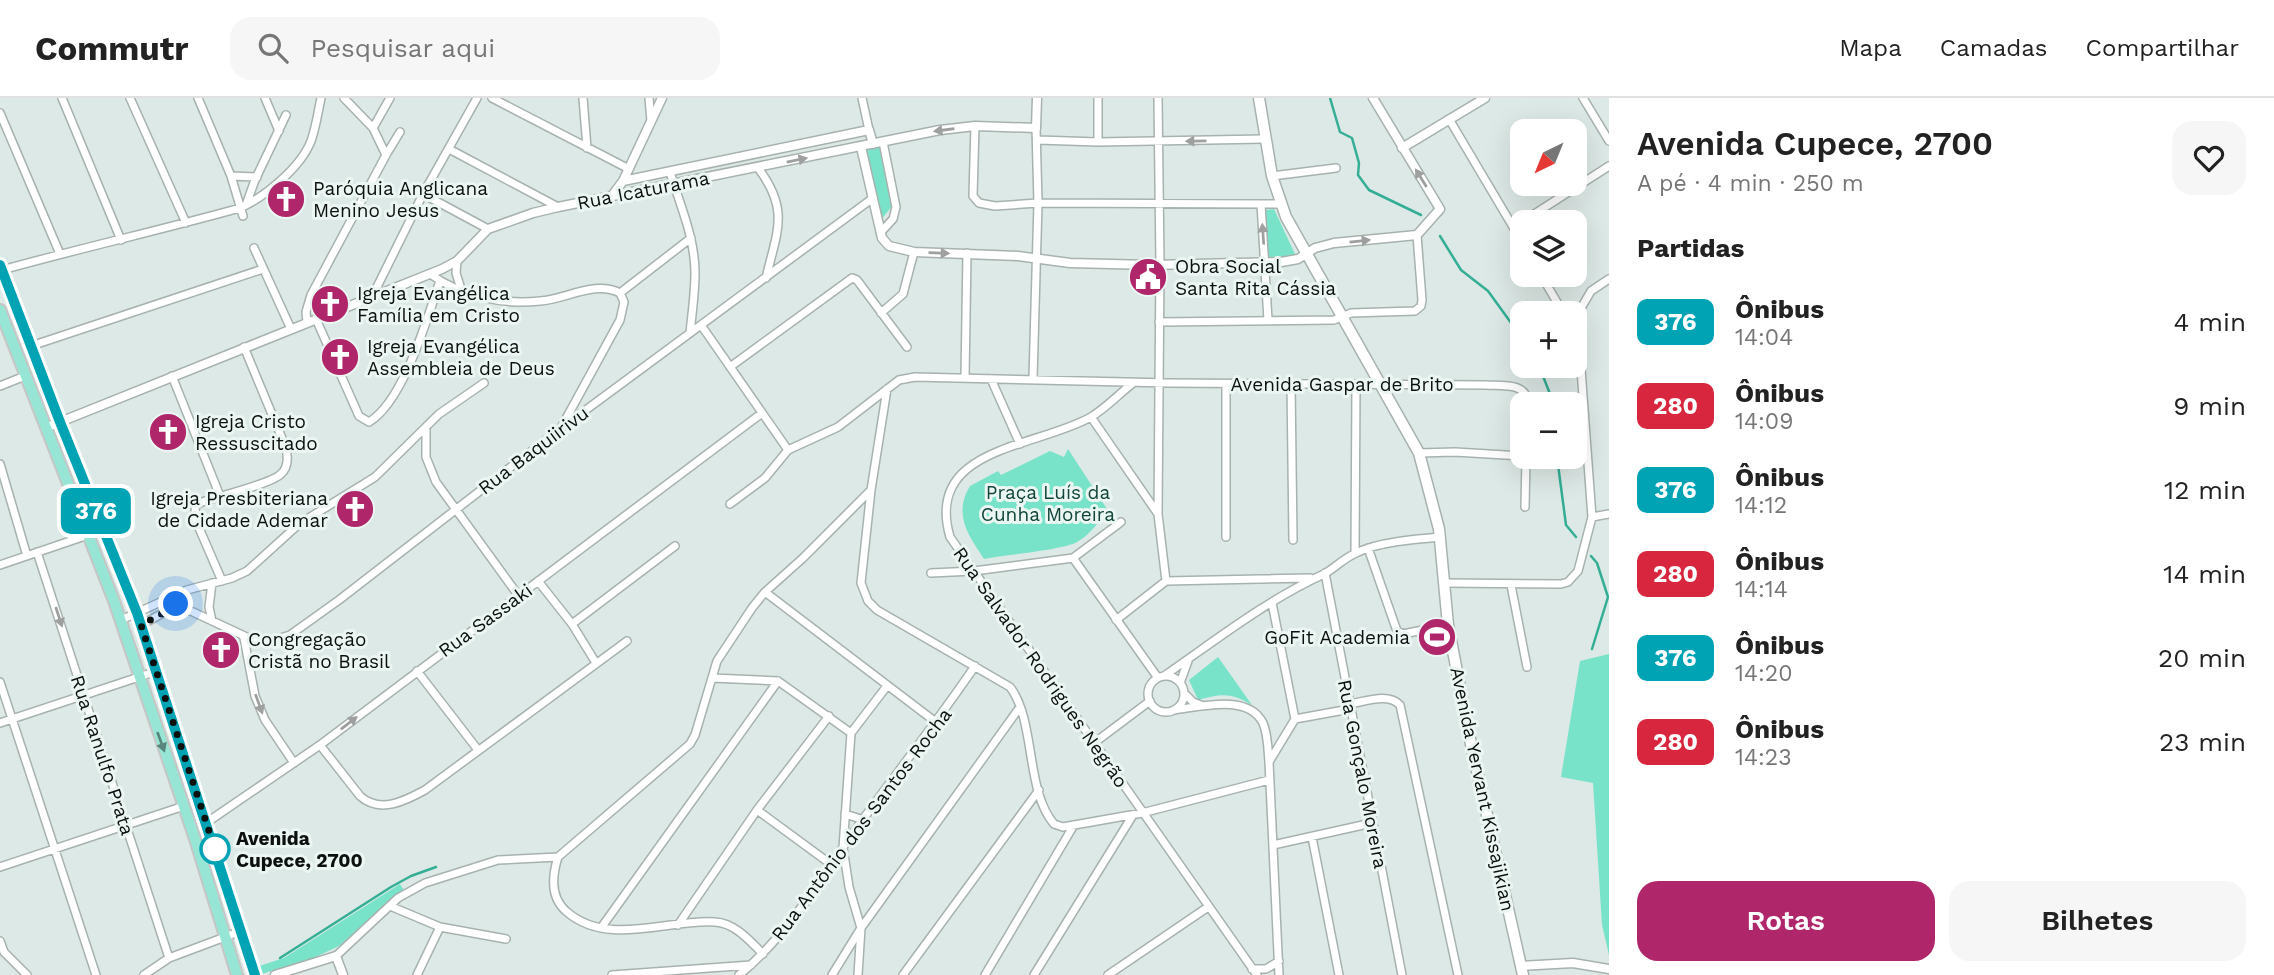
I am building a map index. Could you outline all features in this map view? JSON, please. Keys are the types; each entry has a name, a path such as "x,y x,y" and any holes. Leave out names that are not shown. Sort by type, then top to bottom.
{"main road":[{"name":"Avenida Yervant Kissajikian","path":"1259,98 1264,139 1280,204 1419,453 1441,537 1448,625 1471,744 1522,971"},
{"path":"1,268 137,613 255,975"},
{"path":"0,310 121,620 184,806 237,975"}],"street":[{"path":"62,98 121,240"},
{"path":"130,98 186,223"},
{"path":"198,98 243,206 243,216"},
{"path":"265,98 279,131"},
{"path":"1,268 121,240 243,206 275,186 308,147 321,98"},
{"path":"344,98 373,128 387,155"},
{"path":"373,128 390,98"},
{"path":"373,295 423,194 477,98"},
{"path":"492,98 629,169"},
{"path":"583,98 587,148"},
{"path":"649,98 651,121"},
{"path":"610,198 629,169 663,98"},
{"path":"862,98 873,144"},
{"path":"1033,379 1038,203 1037,98"},
{"path":"1098,98 1098,142"},
{"path":"1158,98 1158,514 1166,580"},
{"path":"861,147 886,244 914,252 967,253 1070,263 1265,264 1298,259 1315,248 1334,243 1417,235 1440,209 1373,98"},
{"path":"1402,148 1485,98"},
{"path":"1583,98 1609,141"},
{"path":"0,113 60,254"},
{"path":"243,206 286,115"},
{"path":"1449,119 1510,220"},
{"path":"975,126 972,190 974,199 985,205 1280,204"},
{"name":"Rua Icaturama","path":"457,261 488,229 522,216 558,207 975,126 1036,128"},
{"name":"Rua Icaturama","path":"622,181 869,130"},
{"path":"400,132 311,295 306,312 357,412 367,422 375,419 390,400 414,356 440,281"},
{"path":"1038,140 1157,142 1264,139"},
{"path":"881,232 892,219 896,207 883,142"},
{"path":"449,149 558,207"},
{"path":"1540,210 1609,166"},
{"path":"758,168 772,186 779,212 779,226 765,278"},
{"path":"1272,176 1336,168"},
{"path":"670,173 691,238 695,271 690,333"},
{"path":"231,176 257,177"},
{"path":"423,194 488,229"},
{"name":"Rua Baquiirivu","path":"180,608 194,611 244,638 263,641 290,635 340,600 560,429 873,198"},
{"path":"1261,204 1268,320"},
{"path":"1159,322 1334,320 1351,313 1409,313 1418,309 1422,300 1417,235"},
{"path":"620,293 691,238"},
{"path":"254,248 290,329"},
{"path":"881,313 903,294 914,252"},
{"path":"965,378 967,253"},
{"path":"45,428 457,261"},
{"path":"457,261 456,273 461,289"},
{"path":"32,346 263,269"},
{"path":"430,274 440,281 492,299 521,302 549,300 603,288 620,293 624,302 620,320 560,429"},
{"path":"730,367 849,279 857,280 907,347"},
{"path":"1584,301 1591,291 1609,279"},
{"path":"701,325 788,450 765,478 730,504"},
{"path":"222,581 196,521 194,510 197,504 274,478 282,474 286,466 286,448 244,347"},
{"path":"0,386 25,376"},
{"path":"172,376 220,496"},
{"name":"Avenida Gaspar de Brito","path":"788,450 830,432 905,378 1226,384 1486,385 1513,387 1524,392"},
{"path":"1445,583 1561,584 1574,577 1584,556 1592,517 1580,378"},
{"path":"991,379 1020,444"},
{"name":"Rua Salvador Rodrigues Negrão","path":"1133,382 1091,416 969,466 954,480 945,505 945,517 950,537 1254,972"},
{"path":"121,620 177,594 247,571 299,524 375,477 453,403 485,383"},
{"path":"1226,384 1226,537"},
{"path":"1291,384 1293,540"},
{"path":"1355,553 1356,384"},
{"path":"888,389 871,491 860,583 868,601 877,610 1010,687 1020,707 1038,790 1054,824 1063,827 1133,815 1269,780"},
{"name":"Rua Sassaki","path":"206,823 320,745 762,414"},
{"path":"1091,416 1158,514"},
{"path":"426,429 426,457 436,482 518,595"},
{"path":"1419,453 1510,455"},
{"path":"0,464 27,556"},
{"path":"1524,469 1525,507"},
{"path":"764,954 741,933 724,923 634,929 601,928 579,922 558,901 553,877 558,857 690,744 721,653 765,592 871,491"},
{"path":"1592,517 1609,514"},
{"path":"931,573 974,571 1073,558 1121,522"},
{"path":"0,565 88,535"},
{"path":"1279,975 1269,762 1263,723 1249,709 1233,704 1160,710 1150,701 1149,688 1161,677 1272,603 1355,553 1368,548 1441,537"},
{"path":"572,624 675,546"},
{"path":"1368,548 1397,631 1403,634 1448,625"},
{"name":"Rua Ranulfo Prata","path":"37,552 169,958"},
{"path":"1073,558 1116,620 1161,677"},
{"name":"Rua Gonçalo Moreira","path":"1325,573 1402,975"},
{"path":"1116,620 1166,580 1311,578"},
{"path":"538,581 572,624 596,663"},
{"path":"212,583 209,607 212,621"},
{"path":"1511,585 1527,667"},
{"path":"765,592 937,723"},
{"path":"141,625 165,612 180,608 174,601 177,594"},
{"path":"1269,762 1295,719 1272,603"},
{"path":"194,611 209,607"},
{"path":"244,638 256,696 265,720 294,763"},
{"path":"320,745 360,796 378,805 396,803 416,795 627,641"},
{"path":"1190,658 1180,682 1184,693 1193,702 1204,706"},
{"name":"Rua Antônio dos Santos Rocha","path":"739,975 764,954 832,865 937,723 975,666"},
{"path":"0,723 157,671"},
{"path":"417,671 478,750"},
{"path":"1161,677 1171,676 1180,682"},
{"path":"712,678 778,681 851,733"},
{"path":"601,928 778,681"},
{"path":"0,682 96,975"},
{"path":"858,975 861,928 849,887 843,848 851,733 887,687"},
{"path":"1174,710 1181,704 1184,693"},
{"path":"1295,719 1385,698 1392,698 1399,705 1458,975"},
{"path":"1094,743 1150,701"},
{"path":"832,975 861,928 1020,707"},
{"path":"678,925 757,810 829,716"},
{"path":"904,975 1038,790"},
{"path":"0,867 184,806"},
{"path":"757,810 832,865"},
{"path":"845,814 864,820"},
{"path":"1034,975 1133,815"},
{"path":"1273,845 1372,823"},
{"path":"985,975 1074,825"},
{"path":"1312,837 1339,975"},
{"path":"275,975 336,956 390,906 425,883 490,862 558,857"},
{"path":"390,906 440,927 506,939"},
{"path":"1108,975 1208,907"},
{"path":"417,975 440,927"},
{"path":"144,975 169,958 241,931"},
{"path":"0,941 2,952 27,975"},
{"path":"336,956 343,975"},
{"path":"1244,975 1266,969 1279,961"},
{"path":"1522,971 1573,963 1609,969"},
{"path":"612,975 752,965"}],"green space":[{"path":"882,145 893,205 881,220 864,149"},
{"path":"1274,209 1295,254 1268,259 1265,210"},
{"name":"Praça Luís da Cunha Moreira","path":"1068,449 1109,512 1087,535 1070,545 984,559 968,533 963,515 965,496 970,486 998,471 1001,475 1050,451 1064,457"},
{"path":"1609,654 1609,955 1602,925 1593,783 1561,777 1580,661"},
{"path":"1218,657 1252,705 1226,695 1198,700 1189,680"},
{"path":"400,884 404,890 339,946 309,960 258,975 256,967 284,958"}],"waterway":[{"path":"1330,98 1340,132 1352,138 1359,163 1358,175 1369,190 1421,215"},
{"path":"1440,236 1461,270 1488,291 1510,321"},
{"path":"1544,378 1549,392"},
{"path":"1559,469 1566,525 1576,537"},
{"path":"1591,556 1597,563 1608,597 1592,649"},
{"path":"280,958 391,887 436,867"}],"bus line":[{"name":"376","path":"0,265 137,613 255,975"}],"place":[{"name":"Paróquia Anglicana Menino Jesus","path":"286,199"},
{"name":"Obra Social Santa Rita Cássia","path":"1148,277"},
{"name":"Igreja Evangélica Família em Cristo","path":"330,304"},
{"name":"Igreja Evangélica Assembleia de Deus","path":"340,357"},
{"name":"Igreja Cristo Ressuscitado","path":"168,432"},
{"name":"Igreja Presbiteriana de Cidade Ademar","path":"355,509"},
{"name":"GoFit Academia","path":"1437,637"},
{"name":"Congregação Cristã no Brasil","path":"221,650"},
{"name":"Avenida Cupece, 2700","path":"215,849"}],"route":[{"path":"176,604 180,608 165,612 141,625 215,849"}]}
